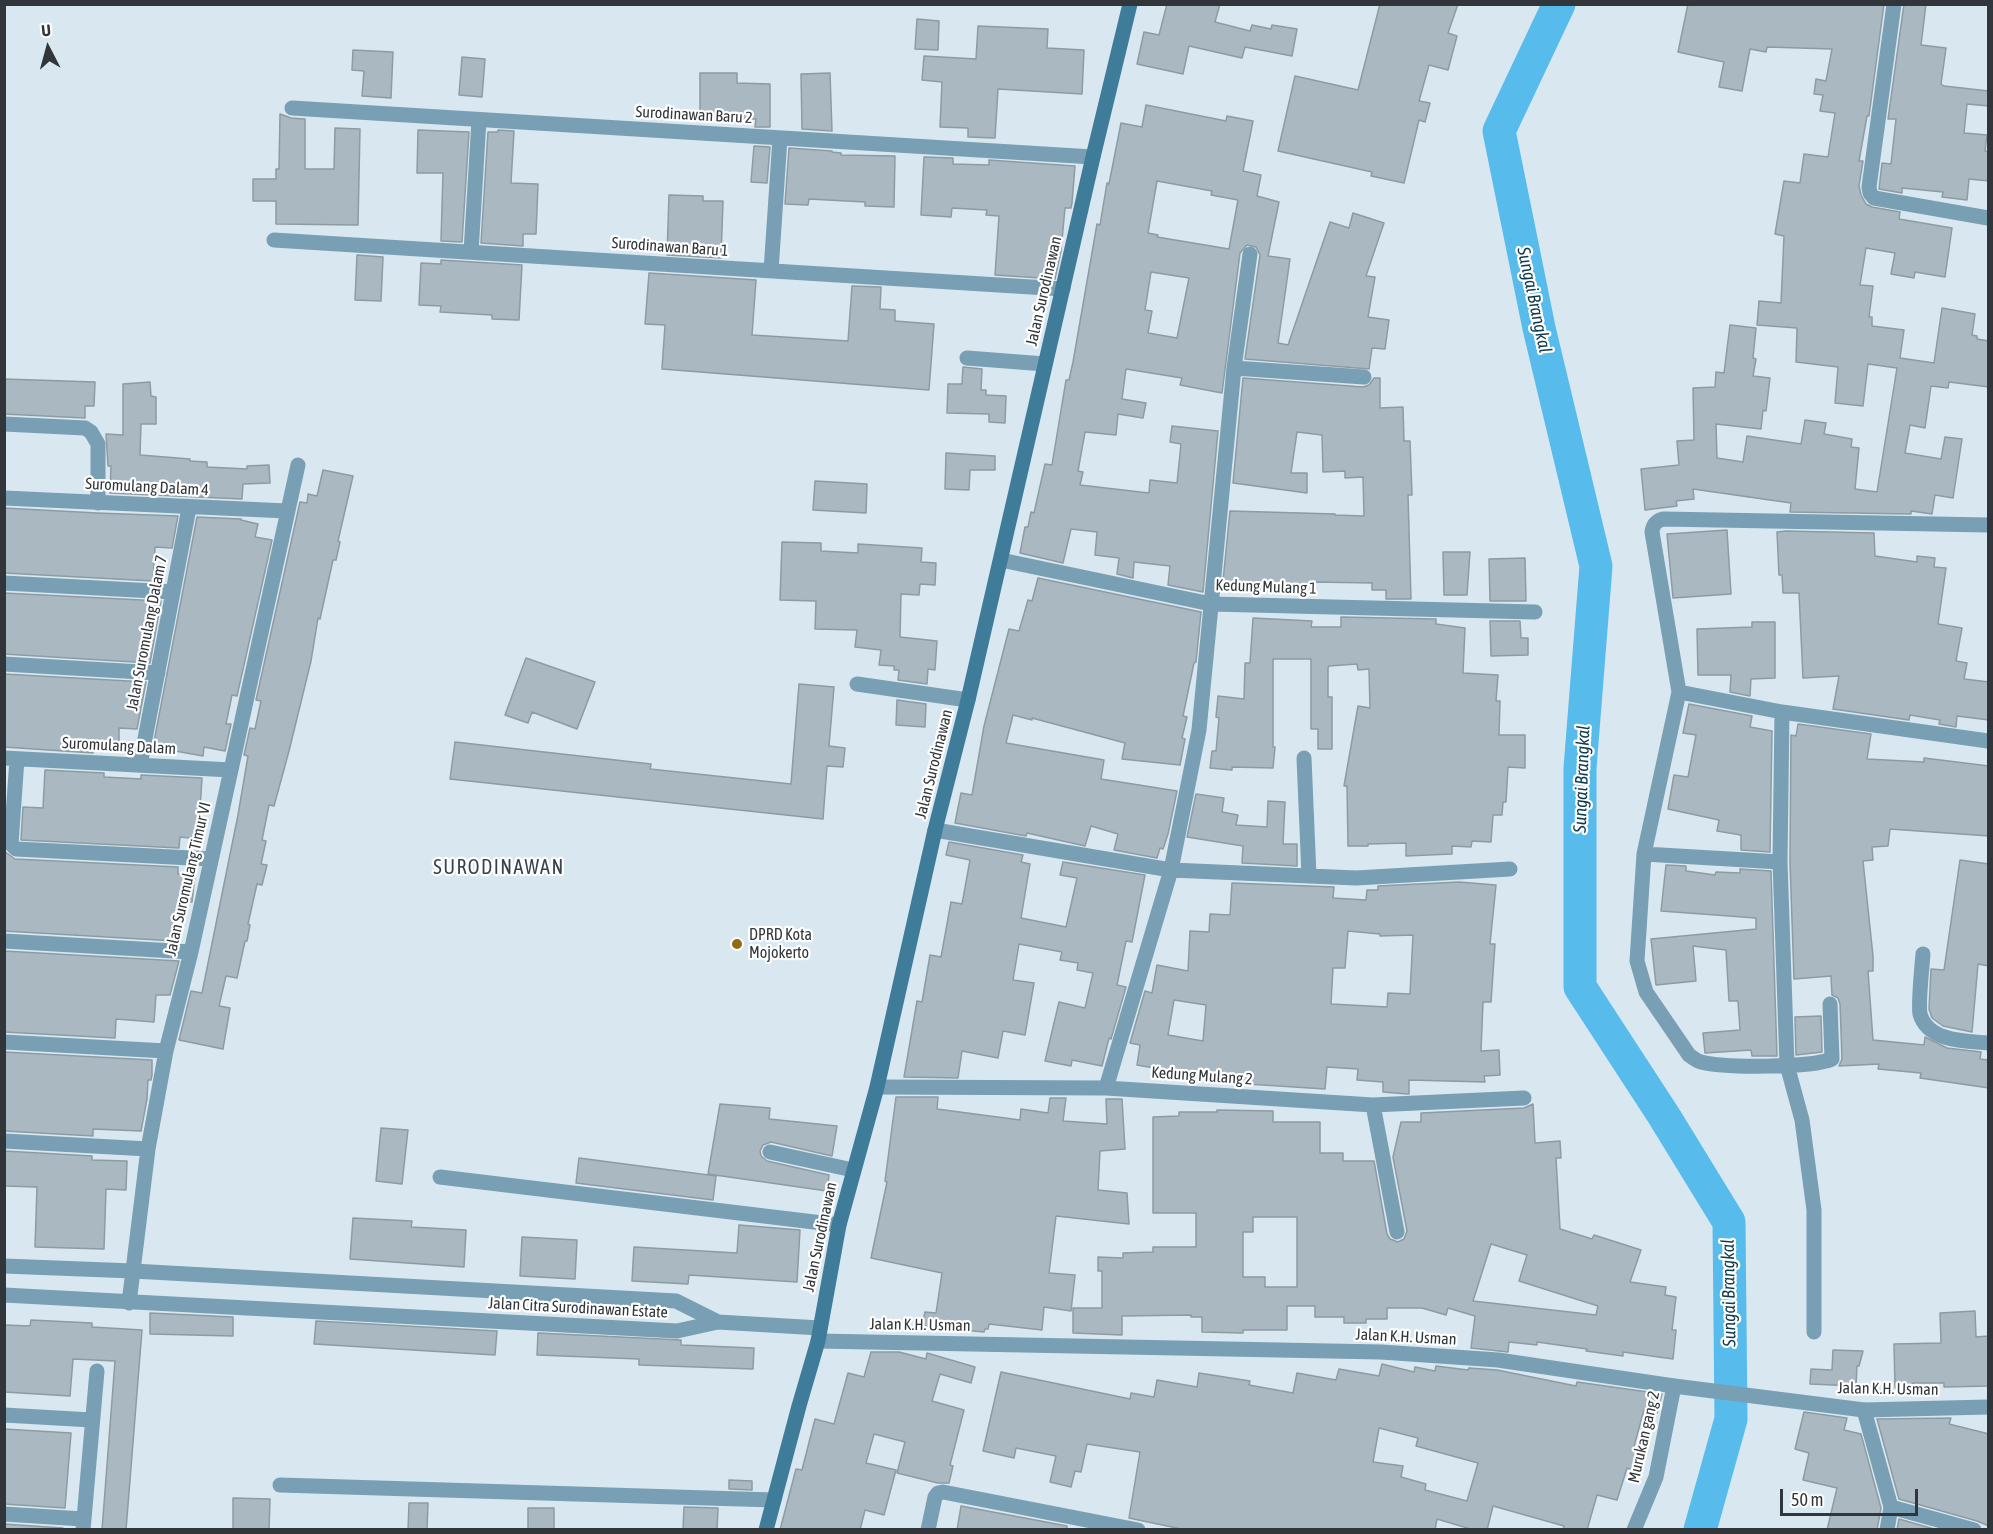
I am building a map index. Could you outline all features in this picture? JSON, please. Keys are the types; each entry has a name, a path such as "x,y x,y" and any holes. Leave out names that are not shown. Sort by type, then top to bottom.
{"main road":[{"name":"Jalan Surodinawan","path":"766,1530 819,1334 839,1224 877,1087 935,830 1001,560 1092,157 1130,4"}],"street":[{"path":"1894,4 1870,193 1874,198 1988,213"},
{"name":"Surodinawan Baru 2","path":"292,108 1092,157"},
{"path":"471,252 479,120"},
{"path":"771,271 780,138"},
{"name":"Surodinawan Baru 1","path":"274,240 1063,289"},
{"path":"1107,1088 1171,870 1199,730 1234,368 1250,254"},
{"path":"967,358 1046,364"},
{"path":"1234,368 1364,377"},
{"path":"4,424 84,428 91,432 99,444 98,503"},
{"name":"Jalan Suromulang Timur VI","path":"129,1303 148,1149 166,1051 191,952 298,465"},
{"name":"Suromulang Dalam 4","path":"4,498 287,511"},
{"name":"Jalan Suromulang Dalam 7","path":"140,765 189,508"},
{"path":"1830,1004 1832,1059 1824,1062 1787,1065 1716,1064 1699,1061 1689,1055 1646,992 1637,961 1644,854 1679,692 1652,532 1653,526 1657,521 1664,519 1989,525"},
{"name":"Kedung Mulang 1","path":"1001,560 1210,604 1535,612"},
{"path":"4,584 173,592"},
{"path":"4,664 158,673"},
{"path":"857,684 968,700"},
{"path":"1679,692 1782,712 1989,741"},
{"path":"1782,712 1780,862 1787,1065 1802,1120 1814,1210 1814,1332"},
{"path":"10,758 11,844 13,847 211,859"},
{"name":"Suromulang Dalam","path":"10,758 231,770"},
{"path":"1304,758 1309,876"},
{"path":"935,830 1171,870 1356,878 1510,868"},
{"path":"1644,854 1780,862"},
{"path":"4,941 191,952"},
{"path":"1923,954 1920,1014 1927,1026 1940,1036 1955,1040 1989,1043"},
{"path":"4,1042 166,1051"},
{"name":"Kedung Mulang 2","path":"877,1087 1107,1088 1373,1105 1524,1098"},
{"path":"1373,1105 1397,1232"},
{"path":"4,1141 148,1149"},
{"path":"770,1152 853,1170"},
{"path":"440,1178 839,1224"},
{"name":"Jalan Citra Surodinawan Estate","path":"4,1266 676,1301 718,1322"},
{"name":"Jalan Citra Surodinawan Estate","path":"4,1295 677,1331 718,1322"},
{"name":"Jalan K.H. Usman","path":"718,1322 819,1334 1381,1352 1498,1360 1674,1386 1864,1410 1989,1407"},
{"path":"4,1514 83,1524 97,1371"},
{"name":"Murukan gang 2","path":"1634,1530 1656,1477 1674,1386"},
{"path":"1864,1410 1891,1507 1887,1530"},
{"path":"4,1415 92,1420"},
{"path":"280,1485 774,1500"},
{"path":"928,1530 935,1497 938,1493 943,1492 1138,1530"},
{"path":"1891,1507 1974,1530"}],"building":[{"path":"1167,4 1220,4 1215,22 1250,31 1252,25 1271,29 1272,25 1297,29 1292,56 1245,47 1242,58 1189,46 1183,74 1137,64 1144,32 1159,35"},
{"path":"1380,4 1458,4 1448,33 1457,36 1448,70 1429,65 1419,101 1430,103 1425,122 1419,120 1404,183 1371,176 1372,172 1278,151 1295,76 1358,90"},
{"path":"1688,4 1884,4 1869,116 1867,116 1859,161 1863,161 1859,186 1861,195 1866,204 1872,207 1900,212 1899,219 1952,228 1945,277 1915,272 1914,278 1891,274 1895,253 1866,248 1860,285 1873,286 1869,317 1872,317 1872,326 1904,330 1900,358 1934,363 1942,308 1975,314 1972,335 1977,336 1977,339 1989,341 1989,387 1949,382 1948,388 1931,386 1925,428 1910,425 1905,453 1941,459 1945,437 1962,439 1953,498 1935,495 1932,514 1911,511 1911,514 1790,512 1791,503 1693,489 1694,499 1676,501 1677,506 1645,510 1641,469 1679,465 1677,441 1694,440 1693,388 1715,387 1716,372 1724,373 1730,325 1756,328 1753,358 1756,359 1753,376 1770,378 1761,429 1716,424 1717,458 1743,462 1747,436 1801,444 1805,420 1826,423 1824,434 1852,439 1851,447 1859,448 1855,489 1877,492 1897,368 1868,364 1863,406 1835,403 1838,367 1796,362 1797,328 1757,325 1759,301 1781,303 1784,236 1775,234 1784,181 1800,183 1804,154 1828,157 1835,113 1820,111 1823,95 1814,94 1816,79 1826,81 1832,49 1767,47 1766,52 1750,49 1742,91 1719,87 1724,62 1678,52"},
{"path":"1904,4 1926,4 1921,45 1946,48 1941,84 1989,91 1989,106 1967,104 1964,133 1987,135 1985,151 1989,152 1989,181 1969,179 1967,200 1942,197 1943,192 1902,188 1902,193 1879,189 1882,163 1891,164 1896,119 1888,119"},
{"path":"917,19 939,21 938,50 915,49"},
{"path":"978,26 1048,29 1047,48 1084,50 1082,94 998,89 995,138 968,137 968,128 940,127 942,82 922,80 924,56 976,59"},
{"path":"353,50 393,52 391,98 362,96 364,71 352,70"},
{"path":"462,57 485,59 482,97 459,95"},
{"path":"700,73 737,73 737,83 770,84 770,127 755,127 756,119 700,117"},
{"path":"830,73 832,131 802,129 801,74"},
{"path":"1146,105 1226,121 1227,116 1253,121 1243,171 1261,175 1257,196 1279,202 1268,256 1290,259 1278,343 1288,345 1330,222 1349,228 1353,213 1384,223 1366,276 1375,277 1368,317 1389,320 1385,349 1372,348 1369,369 1245,359 1260,255 1256,247 1247,245 1240,253 1222,393 1180,385 1182,378 1126,369 1122,399 1146,403 1143,418 1118,414 1116,435 1085,432 1078,471 1083,472 1080,485 1149,493 1150,480 1177,483 1181,444 1170,442 1172,426 1218,431 1203,592 1168,585 1170,566 1134,562 1133,578 1117,574 1119,558 1095,555 1097,532 1071,529 1063,563 1020,553 1025,527 1028,527 1031,512 1034,513 1045,464 1052,465 1066,380 1069,380 1073,362 1097,224 1100,225 1121,123 1142,127","holes":["1157,181 1212,191 1211,195 1238,200 1229,249 1157,237 1158,235 1148,233","1151,272 1189,278 1177,338 1148,333 1152,311 1145,310"]},
{"path":"280,114 305,119 305,169 334,169 335,128 360,129 358,225 276,224 276,201 253,201 253,179 276,179 276,169 279,169"},
{"path":"418,130 469,132 462,242 441,241 443,173 417,173"},
{"path":"498,130 514,131 511,183 538,184 536,234 523,234 523,246 481,243 488,132 498,132"},
{"path":"754,146 770,147 767,183 751,182"},
{"path":"789,148 832,151 841,153 841,155 895,156 894,207 865,206 865,202 809,199 808,205 785,204"},
{"path":"924,157 953,158 953,164 989,165 989,160 1075,166 1072,203 1071,208 1065,208 1061,251 1055,279 995,275 999,216 986,215 987,210 952,208 951,217 921,215"},
{"path":"669,195 703,196 703,201 723,201 721,258 667,255"},
{"path":"357,255 383,257 381,301 355,300"},
{"path":"441,260 522,265 519,320 492,319 492,315 440,312 441,306 419,305 421,263 441,264"},
{"path":"649,273 756,280 752,335 848,341 852,286 881,287 880,309 895,310 895,321 934,324 929,390 662,369 665,325 645,324"},
{"path":"963,367 982,369 981,390 986,390 986,395 1006,396 1005,423 989,422 989,414 947,413 948,384 962,384"},
{"path":"1243,378 1363,387 1369,385 1374,378 1380,378 1380,408 1403,407 1404,441 1410,441 1412,495 1408,495 1411,599 1386,599 1386,590 1372,590 1372,583 1315,582 1315,586 1293,585 1293,590 1222,591 1230,511 1364,516 1363,477 1345,478 1345,471 1323,472 1322,435 1297,432 1291,473 1307,473 1307,493 1233,483"},
{"path":"4,379 95,382 94,406 85,406 85,418 4,414"},
{"path":"150,382 151,396 156,397 156,424 141,424 140,455 207,462 207,467 247,469 247,466 269,465 270,483 243,484 242,499 110,493 111,466 108,466 106,434 123,435 123,384"},
{"path":"946,453 995,456 995,470 970,470 969,490 945,489"},
{"path":"323,470 353,476 338,541 340,542 336,560 333,560 320,619 318,618 311,661 289,751 274,806 269,805 262,840 266,841 261,864 267,865 262,885 257,884 248,924 250,925 247,941 245,941 237,978 226,976 219,1006 230,1008 223,1049 179,1040 191,991 202,993 238,815 248,756 244,755 250,728 255,729 261,701 256,700 300,502 307,503 308,494 317,496"},
{"path":"815,481 867,484 866,513 813,510"},
{"path":"4,508 178,516 172,548 155,547 153,581 4,573"},
{"path":"197,517 241,519 258,524 255,537 272,540 237,696 232,695 226,724 231,724 225,751 204,747 203,756 153,747"},
{"path":"1727,530 1731,594 1673,598 1667,534"},
{"path":"1777,532 1874,533 1875,556 1917,562 1917,556 1935,558 1934,567 1946,568 1938,624 1962,628 1956,661 1967,663 1964,679 1989,682 1989,720 1957,716 1956,727 1939,724 1940,720 1910,715 1909,720 1833,709 1839,676 1803,678 1799,593 1783,593 1782,575 1779,575"},
{"path":"782,542 821,543 821,551 858,553 858,544 922,548 921,562 936,563 935,585 920,584 919,595 901,594 900,637 937,641 935,670 928,669 927,684 898,680 899,670 894,670 894,666 879,665 881,650 855,647 857,630 815,629 816,601 780,600"},
{"path":"1443,552 1470,552 1467,595 1444,595"},
{"path":"1525,558 1526,601 1490,601 1489,559"},
{"path":"1038,578 1201,612 1196,662 1183,716 1187,717 1182,738 1185,739 1180,765 1122,759 1125,743 1013,715 1006,743 1104,760 1101,779 1177,791 1168,834 1157,858 1114,850 1118,834 1091,826 1085,846 1027,833 1026,836 955,823 961,793 972,795 984,726 1009,629 1019,631 1028,600 1032,601"},
{"path":"4,593 161,601 150,663 4,654"},
{"path":"1341,617 1436,619 1436,624 1465,628 1463,673 1498,675 1496,701 1500,701 1499,735 1525,735 1525,768 1508,767 1506,802 1503,802 1502,815 1493,815 1491,842 1472,841 1471,847 1452,846 1452,854 1406,856 1406,843 1348,846 1347,786 1344,786 1358,706 1370,708 1369,669 1358,670 1357,664 1329,666 1328,668 1328,697 1332,697 1332,749 1318,749 1318,729 1311,729 1311,659 1273,659 1273,747 1275,747 1273,768 1232,767 1232,770 1210,768 1212,751 1216,751 1218,696 1244,699 1245,663 1250,663 1253,618 1312,621 1311,627 1341,627"},
{"path":"1490,621 1520,621 1521,638 1528,638 1528,655 1491,656"},
{"path":"1752,622 1775,622 1775,678 1751,679 1750,696 1730,692 1731,675 1698,675 1697,629 1752,627"},
{"path":"526,658 595,682 577,729 532,712 528,723 505,715"},
{"path":"4,674 146,682 137,729 119,728 119,744 94,742 93,753 4,747"},
{"path":"799,684 834,687 829,746 845,748 843,767 827,766 823,819 450,779 455,742 651,764 650,769 791,784"},
{"path":"897,700 926,704 925,727 896,725"},
{"path":"1689,704 1752,716 1750,727 1772,731 1770,852 1741,850 1741,835 1717,831 1719,820 1668,809 1674,775 1688,777 1696,735 1683,733"},
{"path":"1798,724 1871,734 1867,759 1924,762 1924,758 1989,766 1989,836 1890,829 1888,846 1872,847 1873,860 1863,861 1873,956 1873,971 1868,971 1873,1040 1924,1045 1925,1037 1947,1048 1981,1052 1980,1059 1989,1060 1989,1088 1920,1078 1921,1073 1878,1069 1879,1064 1839,1066 1842,1059 1840,1004 1838,998 1832,995 1831,976 1794,979 1790,862 1791,735 1796,736"},
{"path":"45,770 104,773 104,777 141,779 141,775 202,778 198,839 180,837 179,848 21,840 23,807 43,808"},
{"path":"1196,794 1224,798 1222,812 1238,815 1236,825 1267,827 1268,801 1285,802 1283,844 1297,844 1297,866 1242,863 1243,846 1187,837"},
{"path":"949,842 1023,855 1021,862 1030,864 1021,918 1066,927 1077,878 1060,875 1063,862 1145,875 1132,942 1126,941 1117,985 1126,987 1102,1066 1072,1060 1071,1066 1045,1061 1059,1002 1085,1008 1093,973 1077,970 1078,963 1060,960 1062,952 1019,944 1013,980 1034,983 1025,1035 1003,1031 998,1058 962,1051 958,1078 904,1077 917,1001 922,1002 930,955 941,957 951,902 962,904 970,860 946,855"},
{"path":"4,851 15,859 178,867 178,874 195,875 192,902 178,901 175,941 4,931"},
{"path":"1960,860 1989,864 1989,966 1978,964 1972,1032 1943,1026 1932,1018 1929,1009 1931,969 1944,970"},
{"path":"1666,865 1686,866 1686,871 1715,875 1716,872 1740,873 1740,869 1771,871 1777,1056 1752,1056 1751,1050 1705,1053 1703,1033 1740,1030 1738,1001 1729,1001 1726,950 1693,946 1696,981 1656,985 1651,939 1756,929 1756,918 1661,911"},
{"path":"1459,882 1496,885 1490,944 1495,944 1491,1002 1483,1002 1481,1051 1499,1050 1500,1075 1484,1076 1485,1082 1409,1080 1409,1094 1407,1094 1383,1092 1383,1082 1357,1080 1358,1069 1327,1067 1325,1089 1216,1082 1216,1079 1137,1065 1140,1045 1130,1043 1145,991 1152,993 1157,965 1188,971 1190,931 1209,932 1210,914 1230,915 1232,883 1334,887 1333,898 1366,900 1367,890 1378,890 1378,886","holes":["1348,931 1380,934 1380,936 1413,935 1410,994 1388,993 1387,1007 1331,1004 1333,968 1345,968","1174,1000 1206,1005 1203,1041 1168,1035"]},
{"path":"4,951 179,961 170,995 156,995 154,1022 116,1019 115,1038 4,1032"},
{"path":"1821,1016 1822,1052 1796,1055 1795,1017"},
{"path":"4,1052 152,1060 152,1075 151,1080 148,1080 141,1131 93,1129 93,1136 4,1131"},
{"path":"896,1097 938,1097 937,1109 1020,1120 1021,1109 1048,1113 1050,1098 1066,1098 1063,1121 1107,1124 1106,1099 1122,1099 1125,1149 1100,1151 1098,1190 1127,1193 1129,1224 1056,1216 1049,1273 1075,1275 1071,1311 1044,1307 1042,1330 989,1324 988,1329 984,1332 922,1326 925,1312 936,1313 942,1273 871,1258 887,1182 885,1181"},
{"path":"720,1104 770,1108 769,1119 837,1126 832,1156 771,1142 763,1145 760,1151 761,1156 767,1161 829,1175 827,1191 708,1174"},
{"path":"1533,1104 1535,1143 1560,1141 1561,1158 1556,1158 1560,1229 1592,1239 1594,1235 1641,1250 1630,1282 1666,1287 1665,1295 1676,1297 1672,1330 1676,1330 1673,1359 1623,1352 1623,1356 1537,1342 1537,1345 1509,1342 1508,1352 1471,1348 1475,1316 1448,1308 1446,1315 1422,1308 1387,1308 1387,1319 1366,1319 1366,1323 1344,1323 1344,1317 1315,1317 1315,1306 1287,1306 1287,1330 1243,1330 1243,1333 1202,1332 1202,1317 1191,1317 1191,1315 1122,1316 1122,1335 1073,1333 1073,1308 1102,1308 1102,1271 1098,1271 1098,1257 1123,1258 1123,1253 1153,1252 1153,1247 1196,1247 1196,1213 1153,1213 1153,1117 1179,1116 1179,1112 1217,1112 1217,1110 1273,1111 1273,1122 1320,1122 1320,1153 1343,1153 1343,1161 1374,1161 1387,1234 1390,1239 1398,1242 1404,1239 1407,1231 1393,1157 1401,1122 1421,1122 1421,1113 1524,1108","holes":["1253,1217 1297,1217 1297,1287 1265,1287 1265,1277 1243,1277 1243,1232 1253,1232","1491,1244 1527,1255 1519,1281 1598,1306 1596,1315 1473,1301"]},
{"path":"381,1128 408,1130 402,1184 376,1181"},
{"path":"4,1151 92,1156 92,1160 127,1161 126,1190 106,1189 104,1249 35,1247 37,1187 4,1186"},
{"path":"579,1158 716,1176 713,1200 576,1183"},
{"path":"353,1218 412,1221 411,1227 466,1230 464,1267 350,1259"},
{"path":"739,1225 800,1230 797,1282 689,1275 688,1284 632,1281 634,1247 737,1253"},
{"path":"522,1237 577,1240 575,1279 520,1276"},
{"path":"1975,1311 1976,1337 1989,1336 1989,1386 1944,1387 1944,1383 1913,1383 1913,1388 1895,1388 1894,1344 1941,1343 1940,1313"},
{"path":"150,1313 233,1317 233,1336 150,1334"},
{"path":"31,1320 92,1323 92,1327 142,1330 126,1530 102,1530 115,1361 73,1359 70,1396 4,1392 4,1325 30,1326"},
{"path":"316,1321 497,1331 495,1355 314,1344"},
{"path":"538,1333 681,1340 681,1345 754,1348 753,1369 639,1365 639,1359 537,1355"},
{"path":"1833,1350 1863,1351 1859,1366 1857,1366 1856,1386 1810,1384 1811,1369 1832,1370"},
{"path":"871,1352 899,1352 926,1359 927,1353 975,1367 971,1383 940,1374 932,1401 964,1410 950,1465 953,1466 949,1483 938,1483 897,1473 905,1442 874,1434 866,1463 896,1470 884,1515 865,1510 860,1530 780,1530 796,1469 802,1470 815,1419 834,1424 848,1373 864,1377"},
{"path":"1382,1364 1414,1372 1415,1367 1435,1371 1436,1366 1468,1370 1469,1368 1497,1370 1576,1386 1577,1382 1662,1394 1657,1413 1644,1410 1633,1450 1638,1452 1632,1470 1627,1468 1617,1500 1597,1495 1587,1530 1563,1530 1564,1526 1493,1506 1487,1530 1474,1530 1437,1519 1435,1530 1186,1530 1129,1518 1140,1452 1087,1444 1081,1472 1075,1471 1071,1487 1050,1482 1056,1456 1016,1448 1014,1458 983,1451 1001,1372 1130,1399 1131,1393 1154,1397 1157,1380 1197,1387 1199,1373 1250,1381 1249,1385 1293,1393 1297,1373 1336,1380 1339,1369 1379,1376","holes":["1379,1428 1418,1438 1416,1446 1478,1463 1467,1501 1425,1490 1426,1484 1401,1477 1403,1466 1373,1462"]},
{"path":"1804,1412 1847,1418 1844,1430 1861,1434 1881,1508 1877,1530 1827,1530 1837,1488 1803,1480 1809,1453 1795,1449"},
{"path":"1951,1418 1949,1424 1989,1434 1989,1526 1899,1499 1877,1419"},
{"path":"4,1429 71,1433 65,1508 4,1504"},
{"path":"729,1480 752,1481 752,1490 729,1489"},
{"path":"233,1498 270,1499 269,1530 233,1530"},
{"path":"409,1503 428,1503 427,1530 408,1530"},
{"path":"961,1506 1067,1526 1067,1530 957,1530"},
{"path":"684,1507 718,1508 717,1530 683,1530"},
{"path":"528,1508 554,1508 554,1530 528,1530"},
{"path":"1899,1519 1934,1529 1934,1530 1897,1530"},
{"path":"4,1524 63,1528 63,1530 4,1530"}],"waterway":[{"name":"Sungai Brangkal","path":"1559,4 1499,131 1539,328 1596,566 1580,768 1580,987 1664,1116 1729,1222 1731,1419 1700,1530"}],"place":[{"name":"DPRD Kota Mojokerto","path":"737,944"}],"district":[{"name":"SURODINAWAN","path":"499,868"}]}
